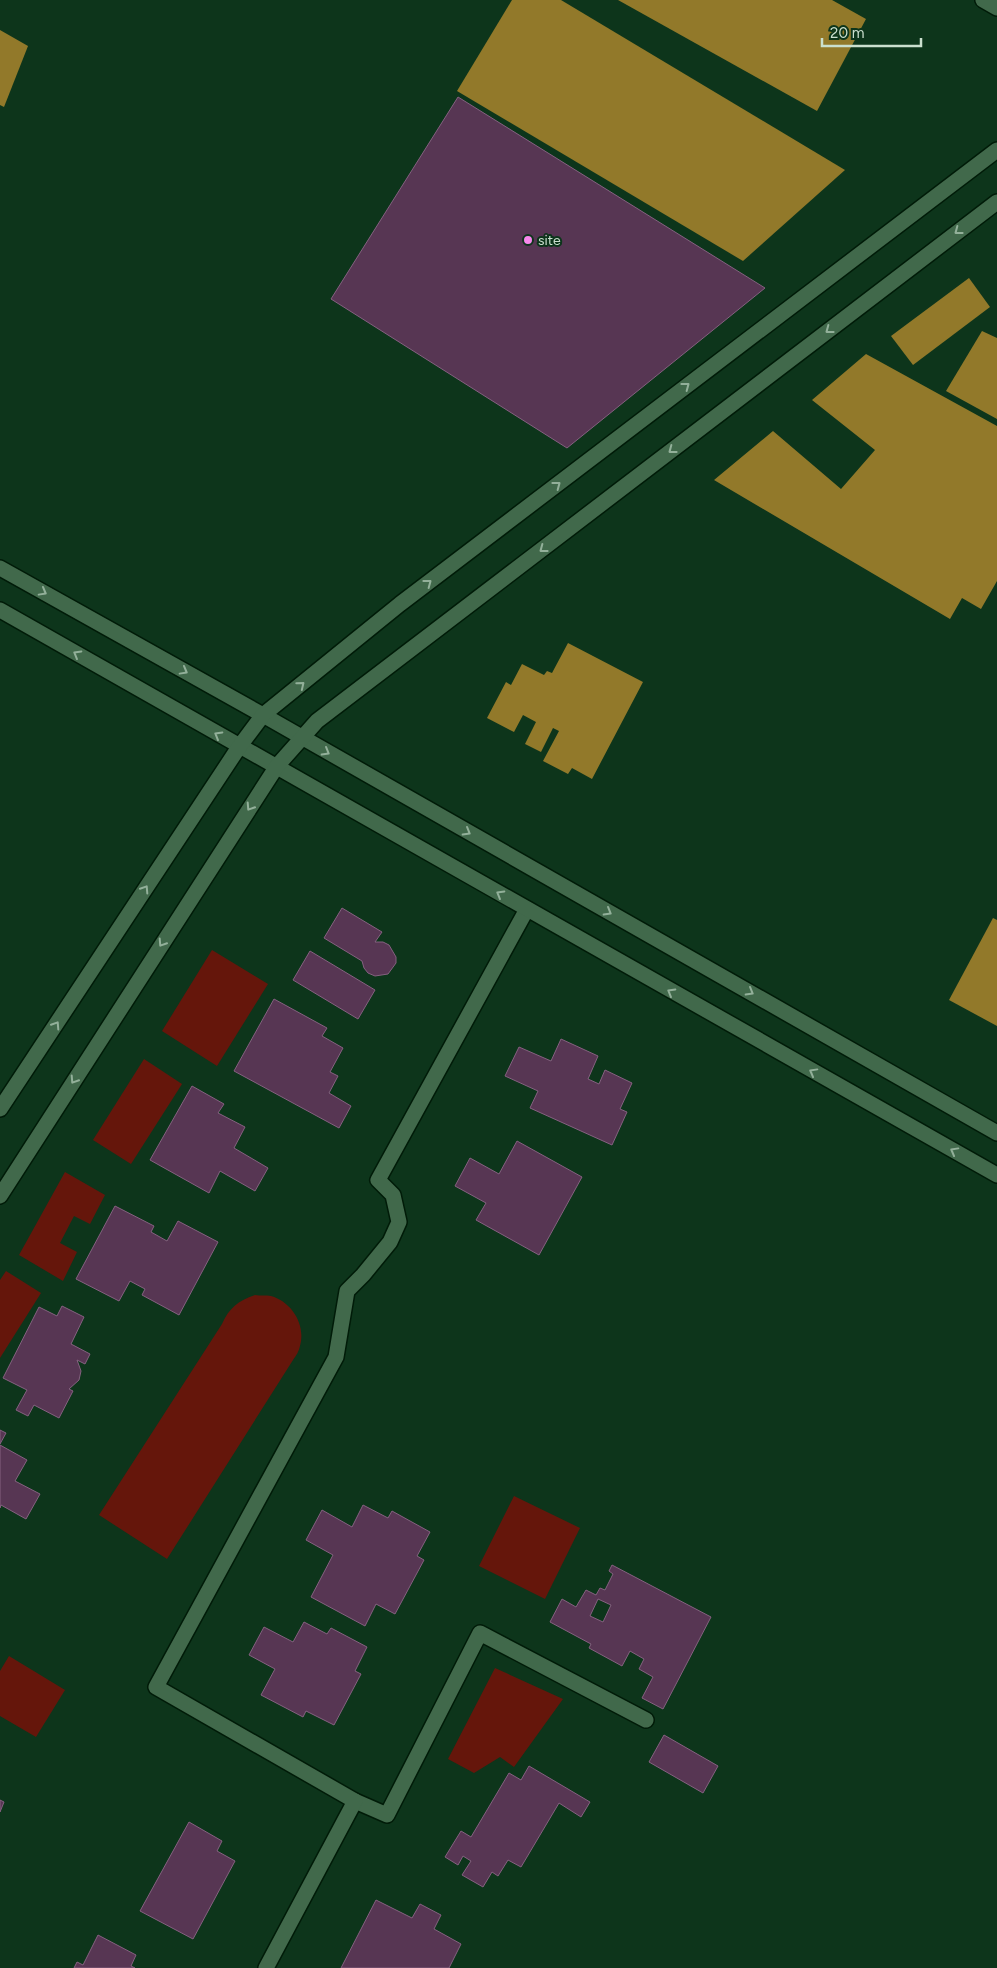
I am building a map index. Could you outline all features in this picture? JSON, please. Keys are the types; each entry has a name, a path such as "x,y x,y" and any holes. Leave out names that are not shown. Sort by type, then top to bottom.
{"main road":[{"path":"983,0 997,8"},
{"path":"0,1109 239,747 263,715 400,604 997,150"},
{"path":"0,1196 277,766 301,738 325,715 997,202"},
{"path":"0,568 263,715 997,1133"},
{"path":"0,610 997,1175"},
{"path":"527,910 378,1180 393,1194 399,1222 390,1242 347,1291 336,1357 156,1687 354,1800 388,1815 480,1633 646,1720"},
{"path":"266,1968 354,1800"}],"shaded area":[{"path":"512,0 561,0 845,170 743,261 457,91"},
{"path":"618,0 832,0 866,19 817,111"},
{"path":"0,30 28,46 4,107 0,105"},
{"path":"969,278 990,307 913,365 891,336"},
{"path":"982,331 997,338 997,419 946,391"},
{"path":"866,354 997,426 997,581 981,609 962,598 950,619 714,480 773,431 841,489 875,450 812,400"},
{"path":"568,643 643,682 592,779 572,768 568,774 543,761 559,731 553,728 541,752 525,744 536,722 523,715 514,732 487,718 506,682 511,685 522,664 544,675 547,671 552,673"},
{"path":"993,918 997,920 997,1026 949,1000"},
{"path":"212,950 268,984 217,1066 162,1031"},
{"path":"144,1059 182,1084 131,1164 93,1140"},
{"path":"65,1172 105,1195 90,1224 74,1216 60,1243 77,1252 63,1281 19,1255"},
{"path":"6,1271 41,1293 0,1358 0,1280"},
{"path":"255,1295 271,1296 279,1299 291,1309 296,1315 301,1330 300,1348 167,1559 99,1515 231,1309"},
{"path":"514,1496 580,1528 545,1599 479,1566"},
{"path":"9,1656 65,1690 36,1737 0,1716 0,1671"},
{"path":"495,1668 563,1699 514,1767 500,1757 474,1773 448,1759"}],"building":[{"name":"site","path":"458,97 765,288 567,448 331,299"},
{"path":"342,908 382,932 375,942 383,942 389,945 396,957 396,963 388,974 375,976 368,973 362,961 324,938"},
{"path":"310,951 375,990 358,1019 293,980"},
{"path":"274,999 327,1028 322,1036 343,1048 330,1072 338,1076 329,1093 351,1106 339,1128 234,1071"},
{"path":"561,1039 598,1056 588,1079 599,1084 605,1070 632,1083 620,1109 627,1112 612,1145 530,1108 538,1091 505,1076 519,1047 551,1061"},
{"path":"192,1086 224,1104 218,1113 245,1127 234,1148 268,1168 255,1191 220,1171 209,1193 150,1160"},
{"path":"517,1141 582,1177 539,1255 476,1220 486,1203 455,1186 470,1158 499,1174"},
{"path":"115,1206 154,1226 151,1232 167,1241 178,1221 218,1242 179,1315 142,1295 145,1289 130,1281 119,1301 76,1279"},
{"path":"62,1306 84,1317 71,1344 90,1354 85,1364 77,1360 81,1371 79,1380 69,1389 73,1391 59,1418 34,1405 28,1416 16,1410 27,1390 3,1378 39,1307 57,1316"},
{"path":"0,1430 6,1433 0,1444"},
{"path":"0,1445 27,1460 15,1481 40,1494 26,1519 1,1505 0,1508"},
{"path":"363,1505 388,1518 392,1511 430,1532 417,1556 424,1560 395,1614 376,1604 365,1626 311,1597 333,1555 306,1540 322,1510 352,1527"},
{"path":"612,1565 711,1617 663,1709 642,1698 653,1677 639,1669 644,1659 630,1651 622,1666 589,1648 591,1644 550,1622 562,1599 576,1607 586,1590 596,1595 600,1588 605,1590 613,1574 609,1571","holes":["598,1599 611,1605 603,1622 590,1616"]},
{"path":"304,1622 327,1634 331,1628 367,1647 355,1671 361,1674 334,1725 306,1711 303,1717 261,1695 275,1669 249,1655 264,1627 293,1642"},
{"path":"664,1735 718,1766 703,1793 649,1762"},
{"path":"529,1766 590,1802 581,1817 559,1803 521,1867 508,1860 498,1876 492,1872 483,1887 462,1875 471,1861 463,1856 458,1865 445,1857 461,1831 471,1837 509,1773 521,1780"},
{"path":"0,1800 4,1802 0,1812"},
{"path":"189,1822 222,1841 217,1851 235,1861 193,1939 140,1911"},
{"path":"376,1900 412,1918 420,1904 441,1915 434,1929 461,1944 449,1968 341,1968"},
{"path":"98,1935 136,1955 131,1966 135,1968 74,1968 77,1962 83,1965"}],"place":[{"name":"site","path":"528,240"}]}
